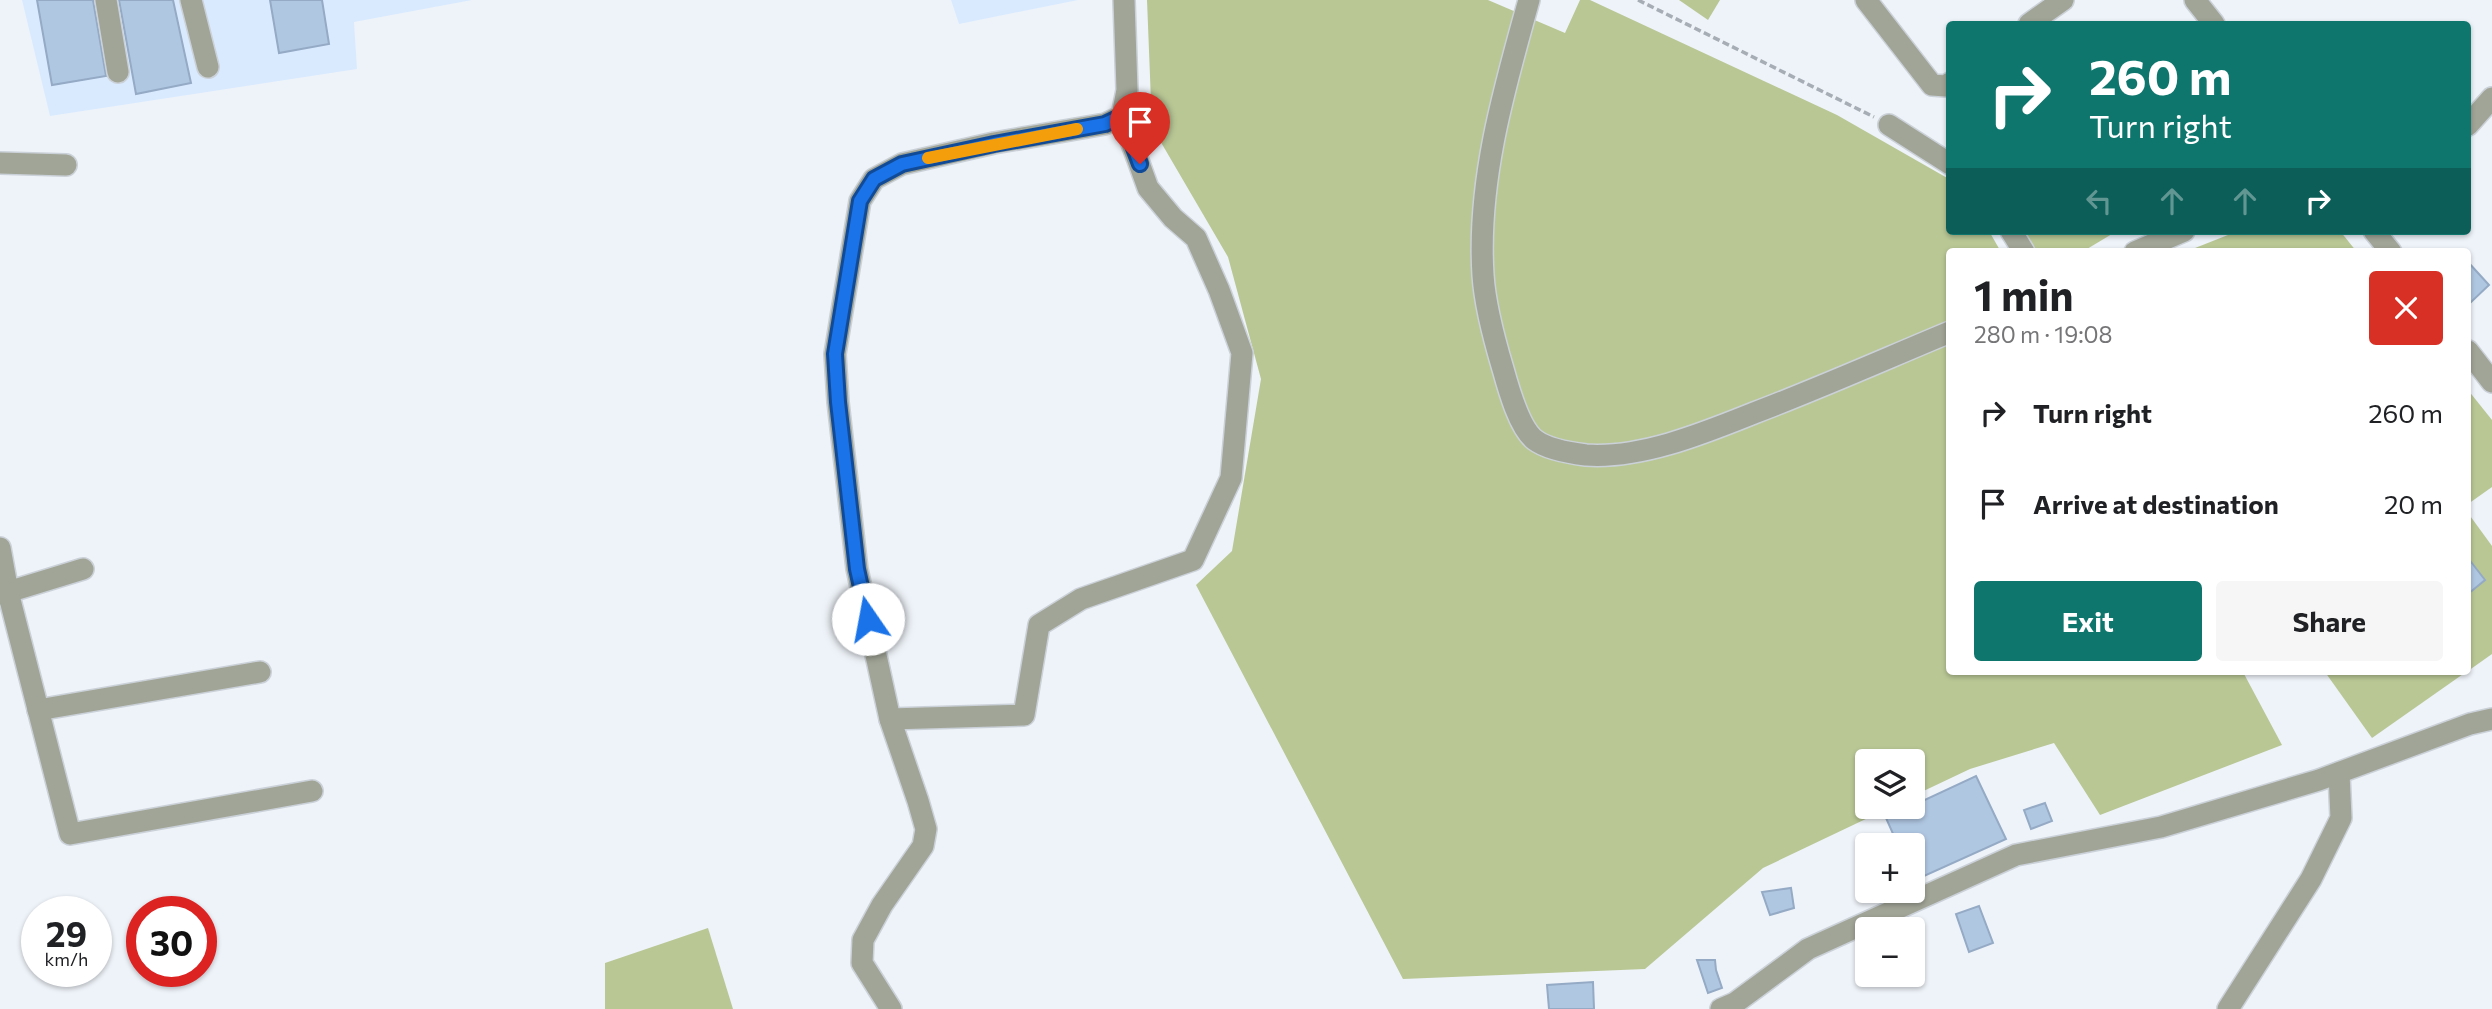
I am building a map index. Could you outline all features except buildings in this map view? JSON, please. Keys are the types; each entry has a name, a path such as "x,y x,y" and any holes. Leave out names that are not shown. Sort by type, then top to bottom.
{"street":[{"path":"106,0 118,72"},
{"path":"191,0 208,67"},
{"path":"890,719 1024,715 1039,625 1081,599 1193,559 1231,478 1242,353 1196,238 1173,218 1148,188 1122,116 1127,90 1124,0"},
{"path":"1529,0 1501,102 1487,183 1483,276 1495,342 1513,405 1533,439 1549,447 1586,455 1625,452 1679,442 1795,398 1946,334"},
{"path":"1866,0 1932,85 1946,85"},
{"path":"2033,21 2063,0"},
{"path":"2198,1 2212,21"},
{"path":"2471,122 2492,98"},
{"path":"891,1009 862,963 863,940 882,905 923,846 926,829 919,800 890,719 857,569 838,402 835,354 860,201 874,179 902,164 1105,124 1122,116"},
{"path":"1889,125 1946,161"},
{"path":"0,163 66,165"},
{"path":"2144,248 2175,235"},
{"path":"2471,355 2492,382"},
{"path":"0,548 4,593 70,834 312,792"},
{"path":"4,593 83,569"},
{"path":"38,710 260,672"},
{"path":"1721,1009 1735,1003 1808,949 2016,855 2161,827 2339,773 2470,724 2492,719"},
{"path":"2228,1009 2311,879 2341,818 2339,773"}],"path":[{"path":"1638,0 1889,125"}],"shaded area":[{"path":"22,0 472,0 354,22 357,69 50,116"},
{"path":"951,0 1078,0 959,24"}],"green space":[{"path":"1147,0 1488,0 1565,33 1580,0 1590,0 1837,115 1946,177 1946,235 1991,235 1999,248 1946,248 1946,675 2245,675 2282,745 2100,815 2054,743 1970,769 1925,790 1925,749 1855,749 1855,819 1866,819 1763,868 1645,969 1403,979 1196,585 1232,551 1261,379 1228,257 1152,127"},
{"path":"1679,0 1720,0 1708,20"},
{"path":"2027,235 2110,235 2089,248 2035,248"},
{"path":"2228,235 2343,235 2354,248 2195,248"},
{"path":"2471,394 2492,420 2492,487 2471,502"},
{"path":"2471,517 2492,546 2492,654 2471,669"},
{"path":"2327,675 2462,675 2372,738"},
{"path":"708,928 733,1009 605,1009 605,963"}],"slow traffic":[{"path":"928,158 1077,129"}],"route":[{"path":"868,619 857,569 835,354 860,201 874,179 902,164 1105,124 1122,116 1140,164"}]}
